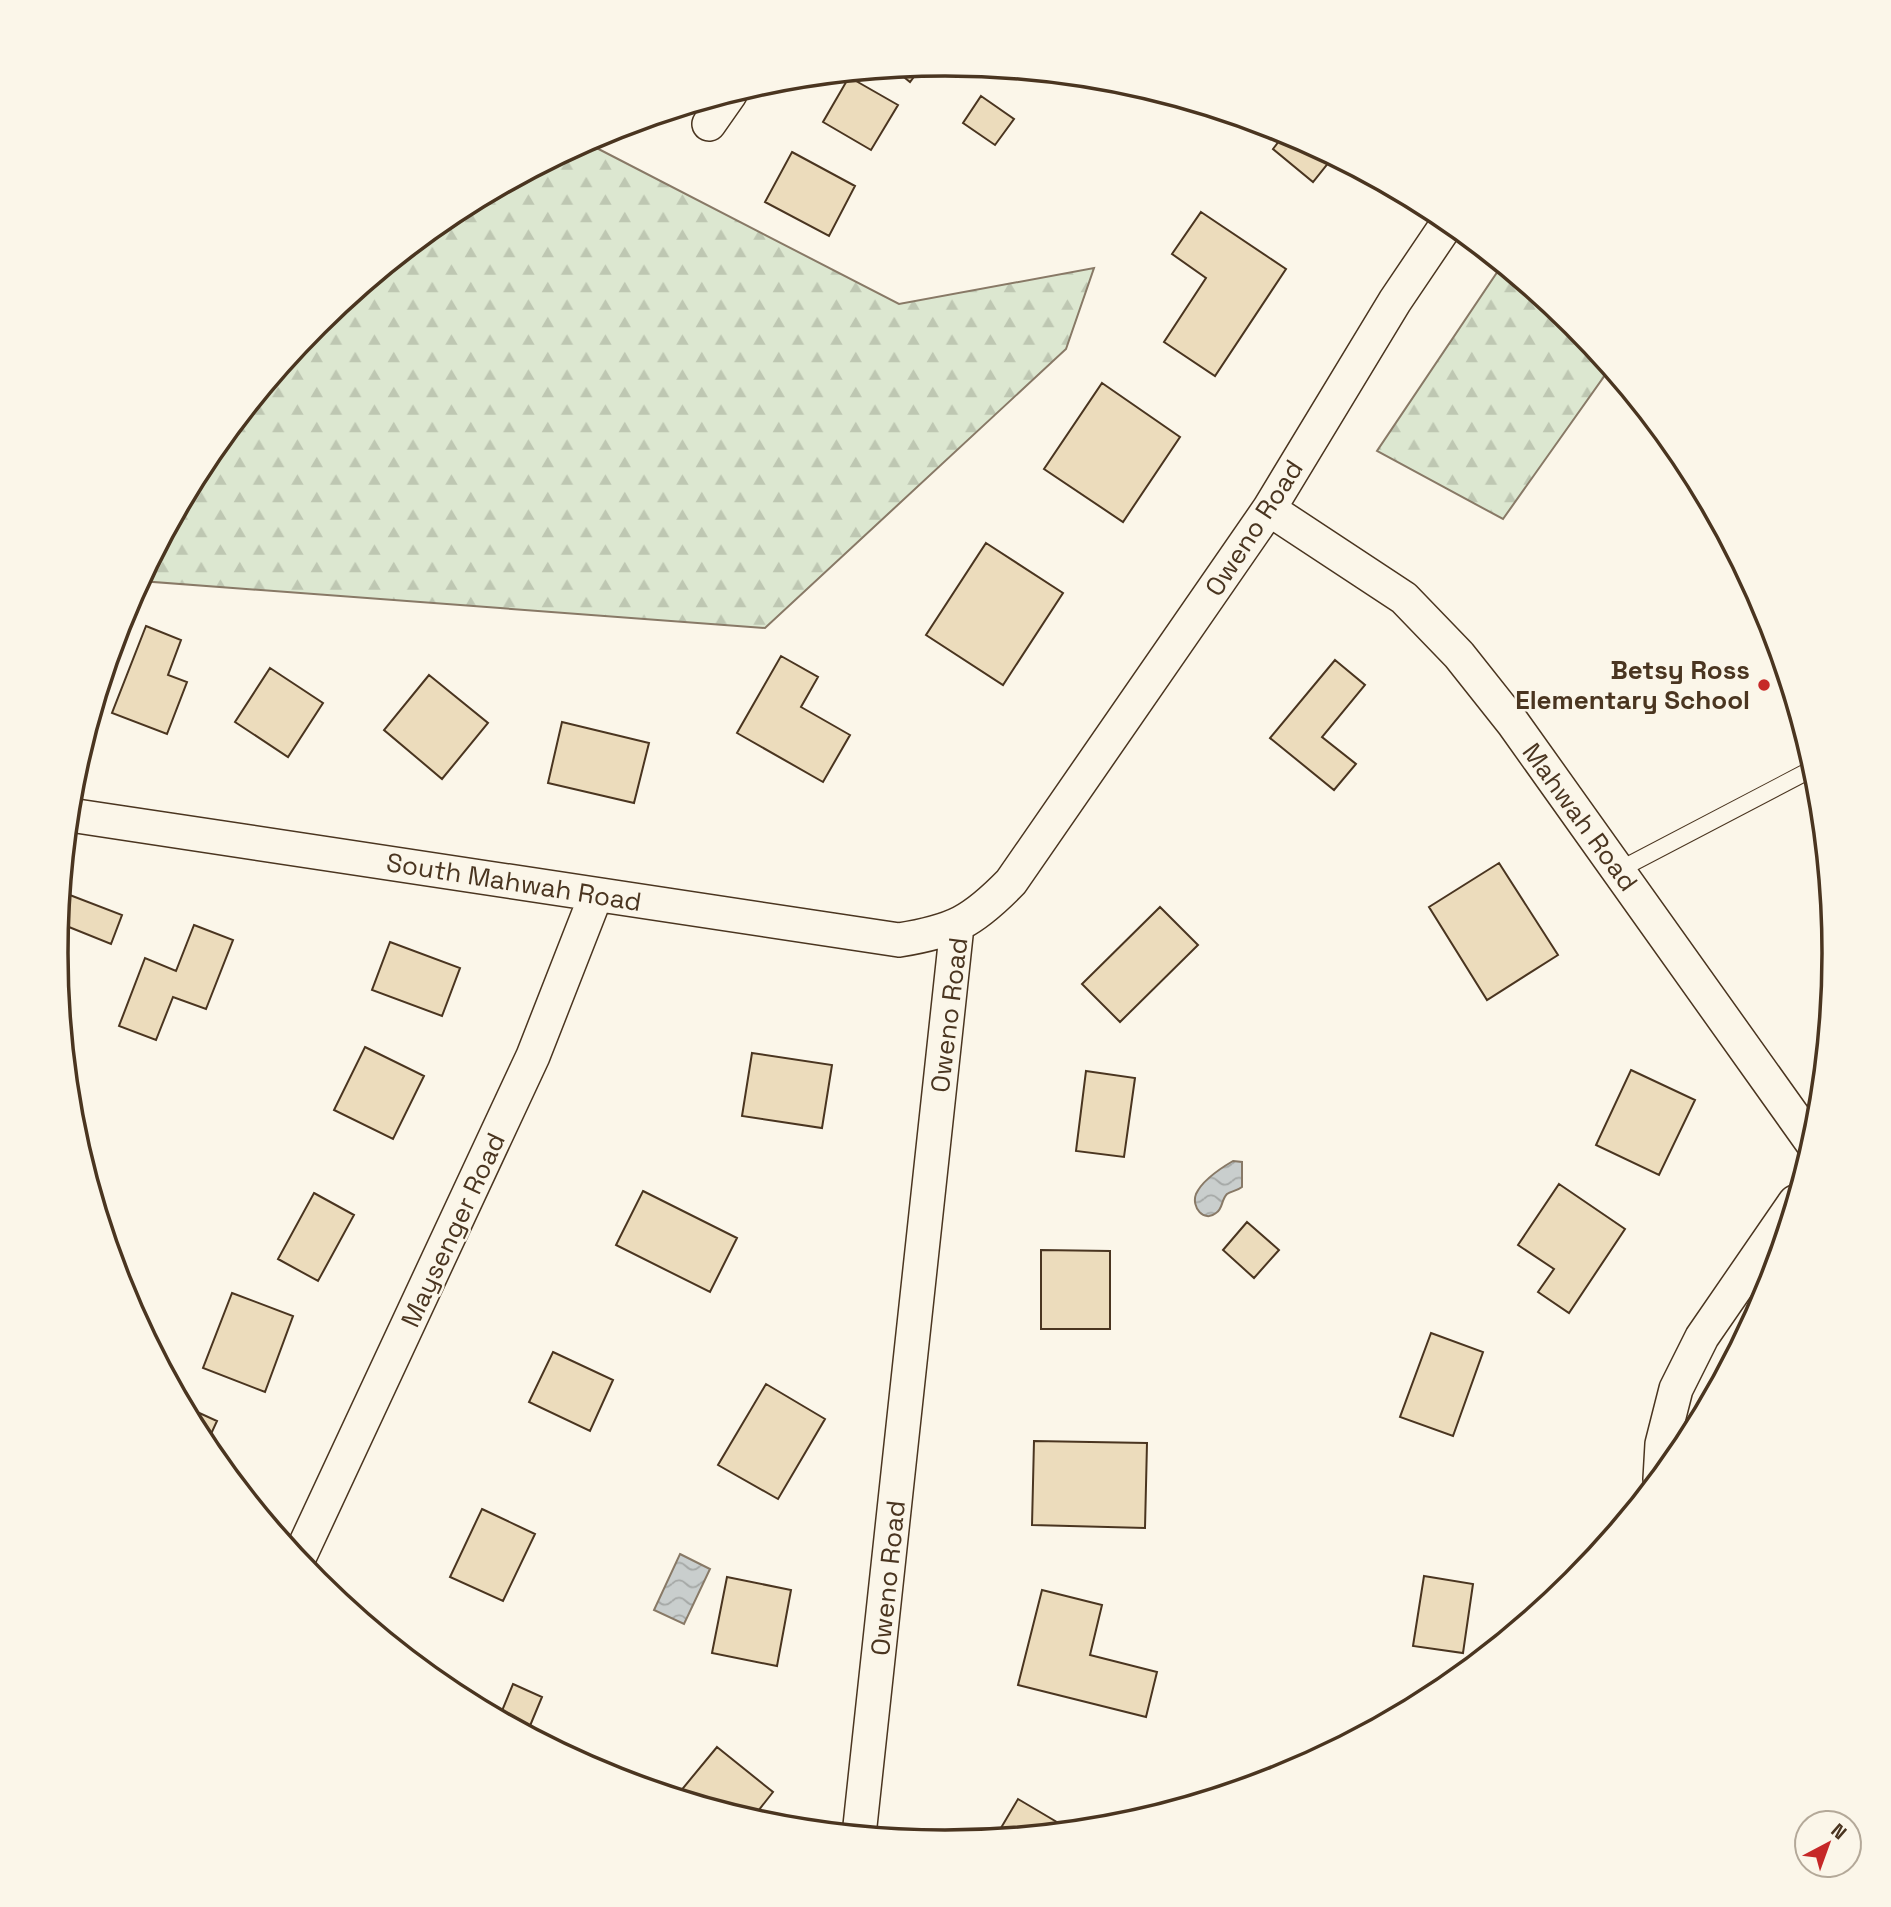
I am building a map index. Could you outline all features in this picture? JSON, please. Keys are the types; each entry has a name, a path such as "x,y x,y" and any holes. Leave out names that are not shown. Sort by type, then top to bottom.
{"street":[{"path":"709,124 722,105"},
{"name":"Oweno Road","path":"860,1826 957,926 988,905 1011,881 1269,509 1395,301 1442,231"},
{"name":"Mahwah Road","path":"1269,509 1404,598 1460,655 1513,723 1804,1132"},
{"name":"South Mahwah Road","path":"80,816 899,940 936,934 957,926"},
{"name":"Maysenger Road","path":"302,1550 533,1056 596,895"},
{"path":"1661,1460 1662,1444 1676,1389 1697,1347 1779,1226"}],"lane":[{"path":"1619,870 1804,773"}],"green space":[{"path":"598,149 899,304 1094,268 1066,349 765,628 152,582 186,515 216,466 286,375 325,333 367,294 458,224 507,194"},
{"path":"1497,272 1566,333 1605,375 1503,519 1377,451"}],"water":[{"path":"1233,1161 1242,1162 1242,1187 1227,1194 1216,1213 1211,1216 1203,1215 1195,1204 1196,1194 1207,1180"},
{"path":"680,1554 710,1569 684,1624 654,1610"}],"building":[{"path":"857,81 898,105 871,150 823,122 846,82"},
{"path":"981,96 1014,119 995,145 963,123"},
{"path":"1278,142 1327,164 1313,182 1273,149"},
{"path":"792,152 855,186 829,236 765,202"},
{"path":"1201,212 1286,269 1215,376 1164,342 1206,278 1172,254"},
{"path":"1102,383 1180,437 1123,522 1044,469"},
{"path":"986,543 1063,593 1003,685 926,635"},
{"path":"146,626 181,640 168,675 187,682 167,734 112,713"},
{"path":"781,656 818,677 801,707 850,735 823,782 737,733"},
{"path":"1335,660 1365,685 1322,737 1356,764 1334,790 1270,738"},
{"path":"270,668 323,703 288,757 235,722"},
{"path":"429,675 488,723 442,779 384,730"},
{"path":"562,722 649,743 634,803 548,783"},
{"path":"1499,863 1558,955 1487,1000 1429,907"},
{"path":"70,895 122,915 111,944 69,927"},
{"path":"1160,907 1198,945 1120,1022 1082,984"},
{"path":"194,925 233,940 206,1009 173,997 156,1040 119,1026 145,958 176,971"},
{"path":"390,942 460,968 442,1016 372,990"},
{"path":"365,1047 424,1076 393,1139 334,1110"},
{"path":"752,1053 832,1065 822,1128 742,1116"},
{"path":"1631,1070 1695,1100 1659,1175 1596,1145"},
{"path":"1086,1071 1135,1078 1124,1157 1076,1151"},
{"path":"1559,1184 1625,1229 1569,1313 1538,1292 1554,1269 1518,1245"},
{"path":"643,1191 737,1238 710,1292 616,1245"},
{"path":"314,1193 354,1215 318,1281 278,1259"},
{"path":"1247,1222 1279,1250 1254,1278 1223,1250"},
{"path":"1041,1250 1110,1251 1110,1329 1041,1329"},
{"path":"232,1293 293,1316 265,1392 203,1368"},
{"path":"1431,1333 1483,1352 1453,1436 1400,1417"},
{"path":"553,1352 613,1380 590,1431 529,1402"},
{"path":"766,1384 825,1419 778,1499 718,1465"},
{"path":"199,1413 217,1421 211,1433"},
{"path":"1034,1441 1147,1443 1145,1528 1032,1525"},
{"path":"482,1509 535,1534 503,1601 450,1577"},
{"path":"1424,1576 1473,1584 1463,1653 1413,1646"},
{"path":"727,1577 791,1590 777,1666 712,1653"},
{"path":"1042,1590 1102,1605 1090,1655 1157,1672 1146,1717 1018,1685"},
{"path":"513,1684 542,1697 530,1725 502,1710"},
{"path":"717,1747 773,1792 759,1810 682,1790"},
{"path":"1018,1799 1059,1823 1003,1829 1000,1829"}],"place":[{"name":"Betsy Ross Elementary School","path":"1764,685"}]}
